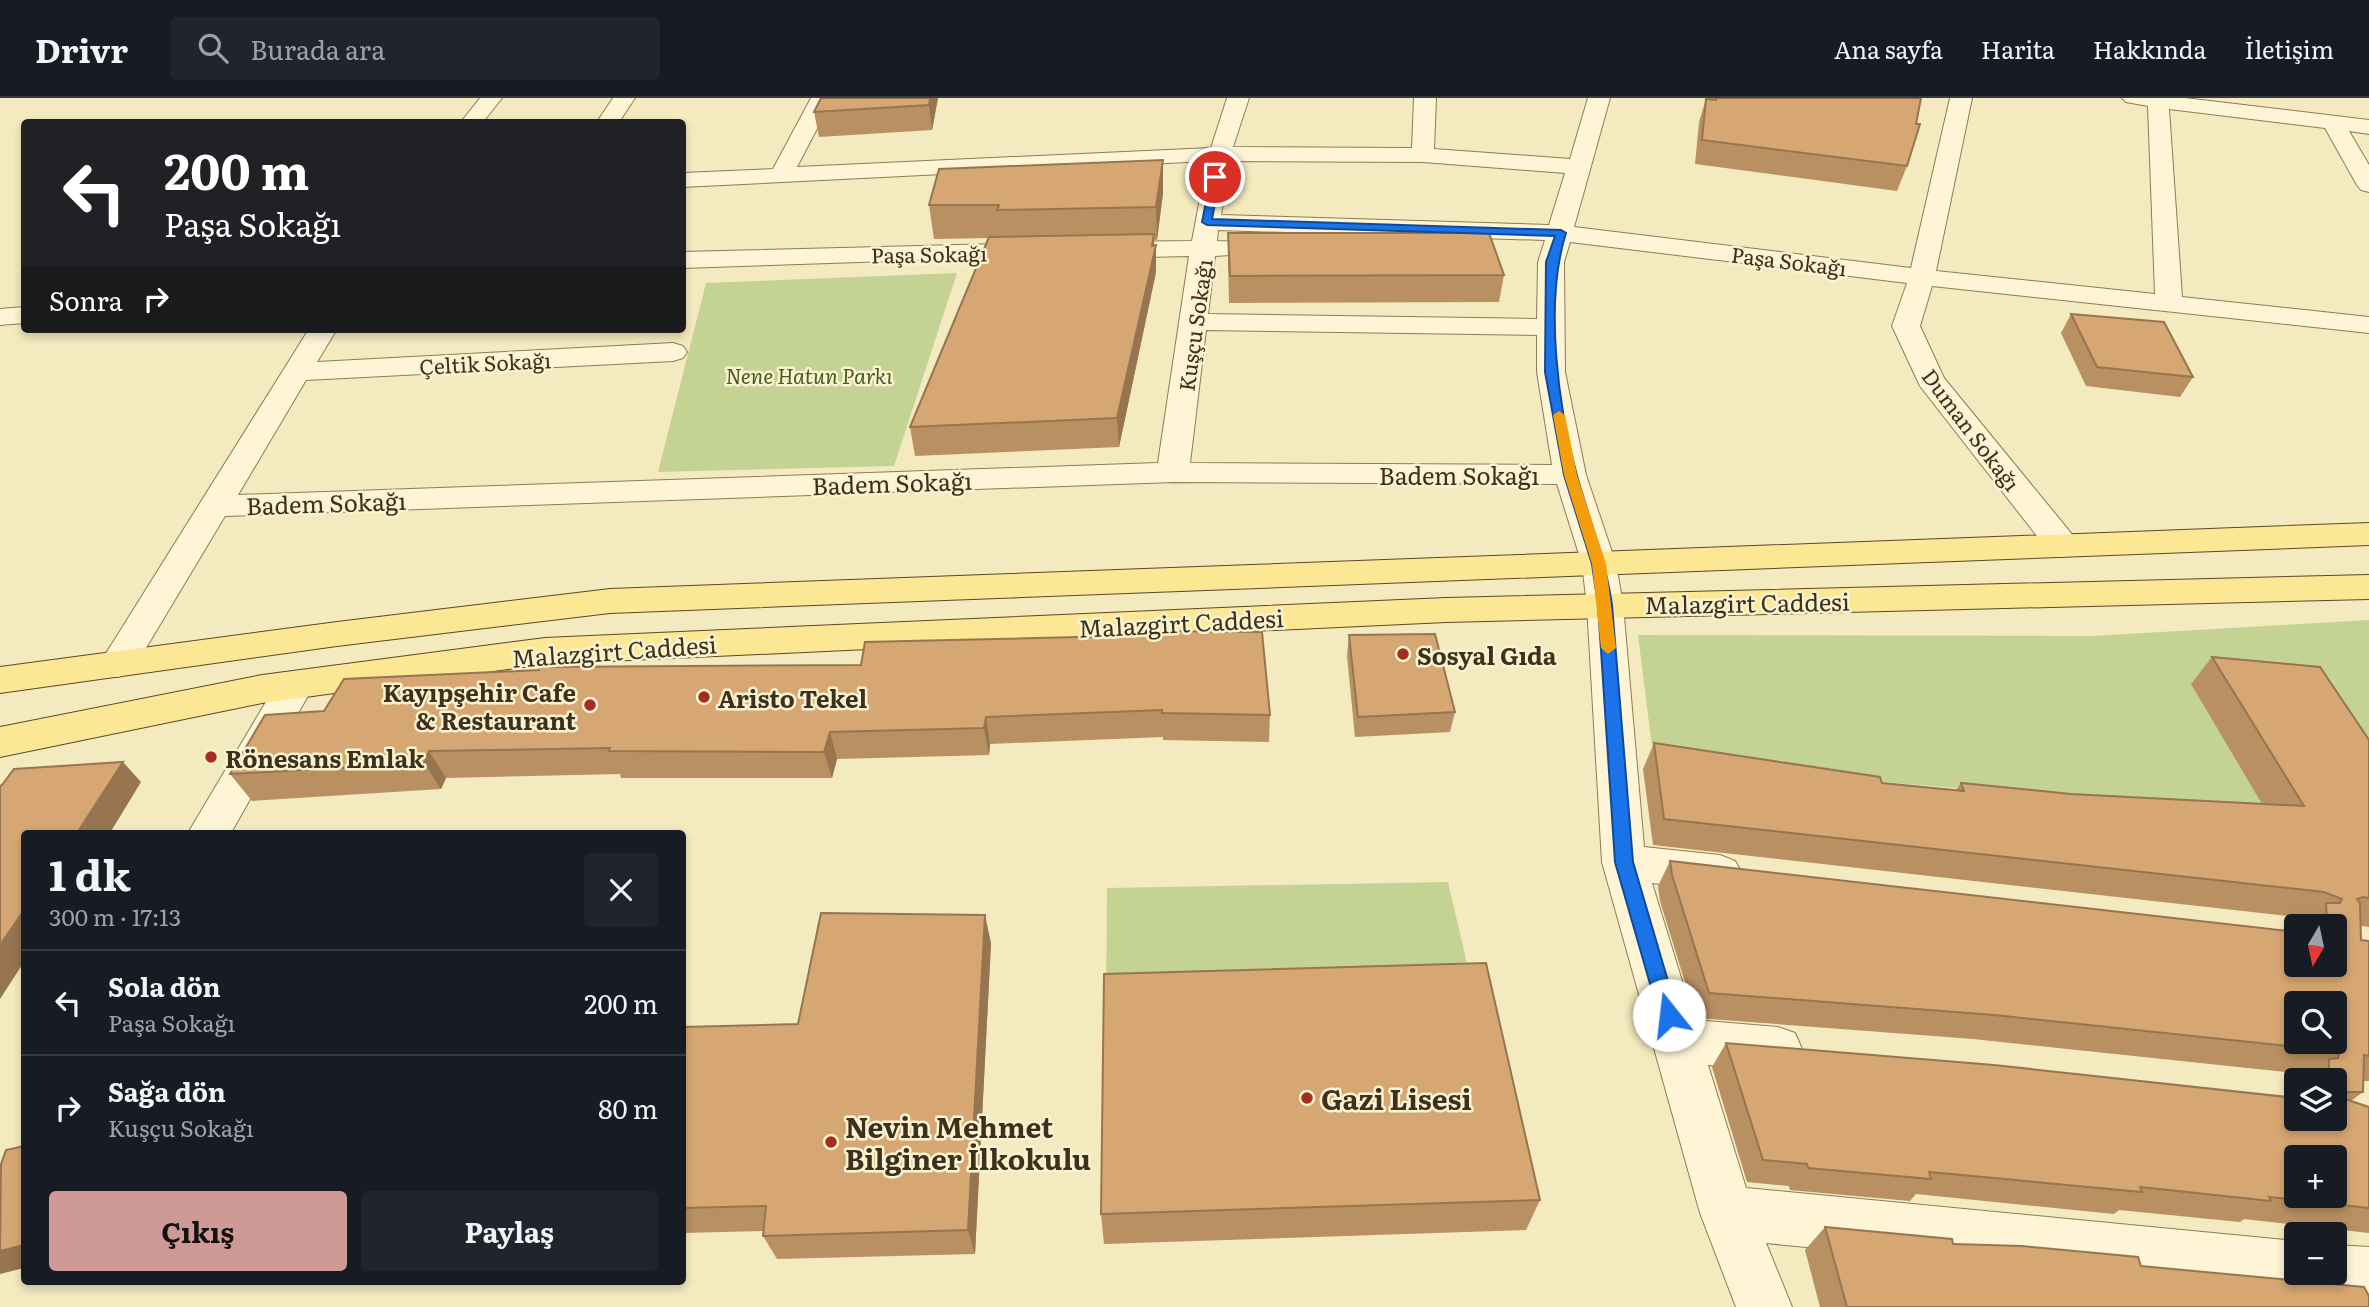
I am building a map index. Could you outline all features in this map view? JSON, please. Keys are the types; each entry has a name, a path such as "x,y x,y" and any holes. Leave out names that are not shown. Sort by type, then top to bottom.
{"main road":[{"name":"Malazgirt Caddesi","path":"0,742 262,689 545,651 1446,610 1602,585 2063,546 2369,534"},
{"name":"Malazgirt Caddesi","path":"0,680 337,634 610,601 1602,585 2369,587"}],"street":[{"path":"474,119 491,98"},
{"path":"610,119 624,98"},
{"path":"782,174 822,98"},
{"name":"Kuşçu Sokağı","path":"1172,472 1220,154 1238,98"},
{"path":"1423,155 1424,98"},
{"path":"1599,98 1552,262 1551,372 1570,475 1602,585 1624,862 1727,1213 1764,1307"},
{"name":"Duman Sokağı","path":"1961,98 1922,276 1906,326 1930,380 2063,546"},
{"path":"2169,304 2149,99 2369,127"},
{"path":"2332,121 2369,185"},
{"path":"686,180 1220,154 1423,155 1579,167"},
{"name":"Paşa Sokağı","path":"1206,235 1282,249 1558,242"},
{"name":"Paşa Sokağı","path":"686,260 1072,251 1206,235 1558,242 1922,276 2369,325"},
{"path":"1194,322 1551,327"},
{"path":"118,664 320,333"},
{"name":"Çeltik Sokağı","path":"296,372 673,352"},
{"name":"Badem Sokağı","path":"214,506 1172,472 1570,475"},
{"path":"211,830 295,685"},
{"path":"1624,862 1761,878"},
{"path":"1676,1040 1825,1052"},
{"path":"1727,1213 2284,1267"},
{"path":"2347,1273 2369,1275"}],"green space":[{"name":"Nene Hatun Parkı","path":"957,273 894,466 658,472 706,283"},
{"path":"2369,620 2369,823 1884,782 1653,755 1638,635 2091,636"},
{"path":"1448,882 1475,998 1106,1009 1107,888"}],"building":[{"path":"821,98 930,98 929,105 814,112"},
{"path":"1921,98 1916,124 1920,124 1907,166 1702,140 1706,99"},
{"path":"1163,160 1156,207 997,210 999,205 929,205 939,169"},
{"path":"1228,233 1489,233 1504,275 1230,276"},
{"path":"1154,234 1152,246 1156,245 1117,418 910,427 989,237"},
{"path":"2071,314 2164,322 2193,377 2097,367"},
{"path":"1162,631 1262,632 1270,715 1162,713 1162,710 986,717 984,728 830,732 824,752 609,751 610,748 429,751 424,763 230,774 265,715 324,711 344,679 539,670 540,667 861,665 865,642 1162,635"},
{"path":"1435,634 1455,712 1358,717 1349,635"},
{"path":"2212,657 2320,667 2369,740 2369,898 2357,899 2360,903 2361,940 2369,941 2369,1056 2364,1055 2363,1092 2347,1092 2347,1068 2329,1068 2329,1059 2338,1058 2337,1054 2347,1054 2347,991 2284,991 2284,1045 1994,1015 1709,993 1670,861 2284,931 2284,977 2347,977 2347,914 2326,914 2326,903 2340,903 2342,899 2324,892 1664,819 1654,743 1880,777 1882,783 1964,791 1961,783 2071,794 2304,806"},
{"path":"123,762 79,830 21,830 21,914 0,945 0,786 14,769"},
{"name":"Nevin Mehmet Bilginer İlkokulu","path":"821,913 985,915 968,1230 763,1236 766,1206 686,1208 686,1027 798,1024"},
{"path":"1486,963 1540,1200 1101,1214 1104,974"},
{"path":"1726,1043 1994,1065 2284,1097 2284,1131 2347,1131 2347,1100 2369,1107 2369,1208 2347,1206 2347,1145 2284,1145 2284,1199 2269,1197 2271,1201 2140,1187 2142,1192 1929,1172 1931,1179 1808,1168 1807,1164 1763,1160"},
{"path":"21,1147 21,1246 0,1251 1,1164 6,1150"},
{"path":"1825,1227 1952,1239 1953,1244 2022,1246 2138,1257 2141,1266 2284,1279 2284,1285 2364,1287 2369,1296 2369,1307 1847,1307"}],"slow traffic":[{"path":"1559,415 1570,475 1599,564 1608,648"}],"place":[{"name":"Sosyal Gıda","path":"1403,654"},
{"name":"Aristo Tekel","path":"704,697"},
{"name":"Kayıpşehir Cafe & Restaurant","path":"590,705"},
{"name":"Rönesans Emlak","path":"211,757"},
{"name":"Gazi Lisesi","path":"1307,1098"},
{"name":"Nevin Mehmet Bilginer İlkokulu","path":"831,1142"}],"route":[{"path":"1215,177 1207,222 1561,233 1552,262 1551,372 1570,475 1599,564 1605,605 1624,862 1669,1015"}]}
